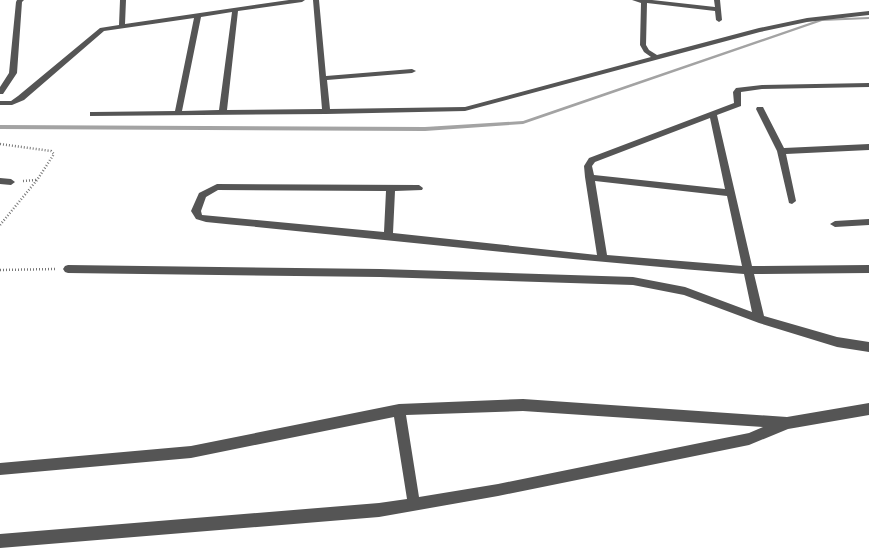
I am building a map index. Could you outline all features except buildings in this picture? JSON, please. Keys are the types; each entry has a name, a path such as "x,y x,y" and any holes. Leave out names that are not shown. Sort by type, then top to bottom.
{"street":[{"path":"0,92 13,73 19,2 21,0"},
{"path":"122,26 123,0"},
{"path":"0,103 12,102 21,98 102,29 302,0"},
{"path":"316,0 326,112"},
{"path":"635,0 718,9"},
{"path":"644,0 643,45 646,50 657,58"},
{"path":"717,0 719,20"},
{"path":"223,113 235,10"},
{"path":"93,114 465,109 759,30 807,20 869,13"},
{"path":"178,113 198,15"},
{"path":"324,78 412,71"},
{"path":"603,259 589,177 588,166 592,160 738,104 737,92 740,90 762,87 869,85"},
{"path":"760,109 781,151 792,201"},
{"path":"713,114 759,319"},
{"path":"781,151 869,147"},
{"path":"589,177 731,193"},
{"path":"0,181 11,182"},
{"path":"419,188 217,187 202,195 196,211 199,217 206,219 388,236 603,259 748,270 869,269"},
{"path":"388,236 391,188"},
{"path":"835,224 869,222"},
{"path":"68,269 380,273 633,281 684,291 759,319 836,342 869,347"},
{"path":"0,469 191,452 399,410 523,405 787,423"},
{"path":"0,541 371,510 414,504 498,490 749,439 787,423 869,409"},
{"path":"399,410 414,504"}],"path":[{"path":"0,144 51,151 54,154 37,180 0,225"},
{"path":"0,270 68,269"}],"waterway":[{"path":"0,127 425,129 523,122 822,20 869,18"}]}
